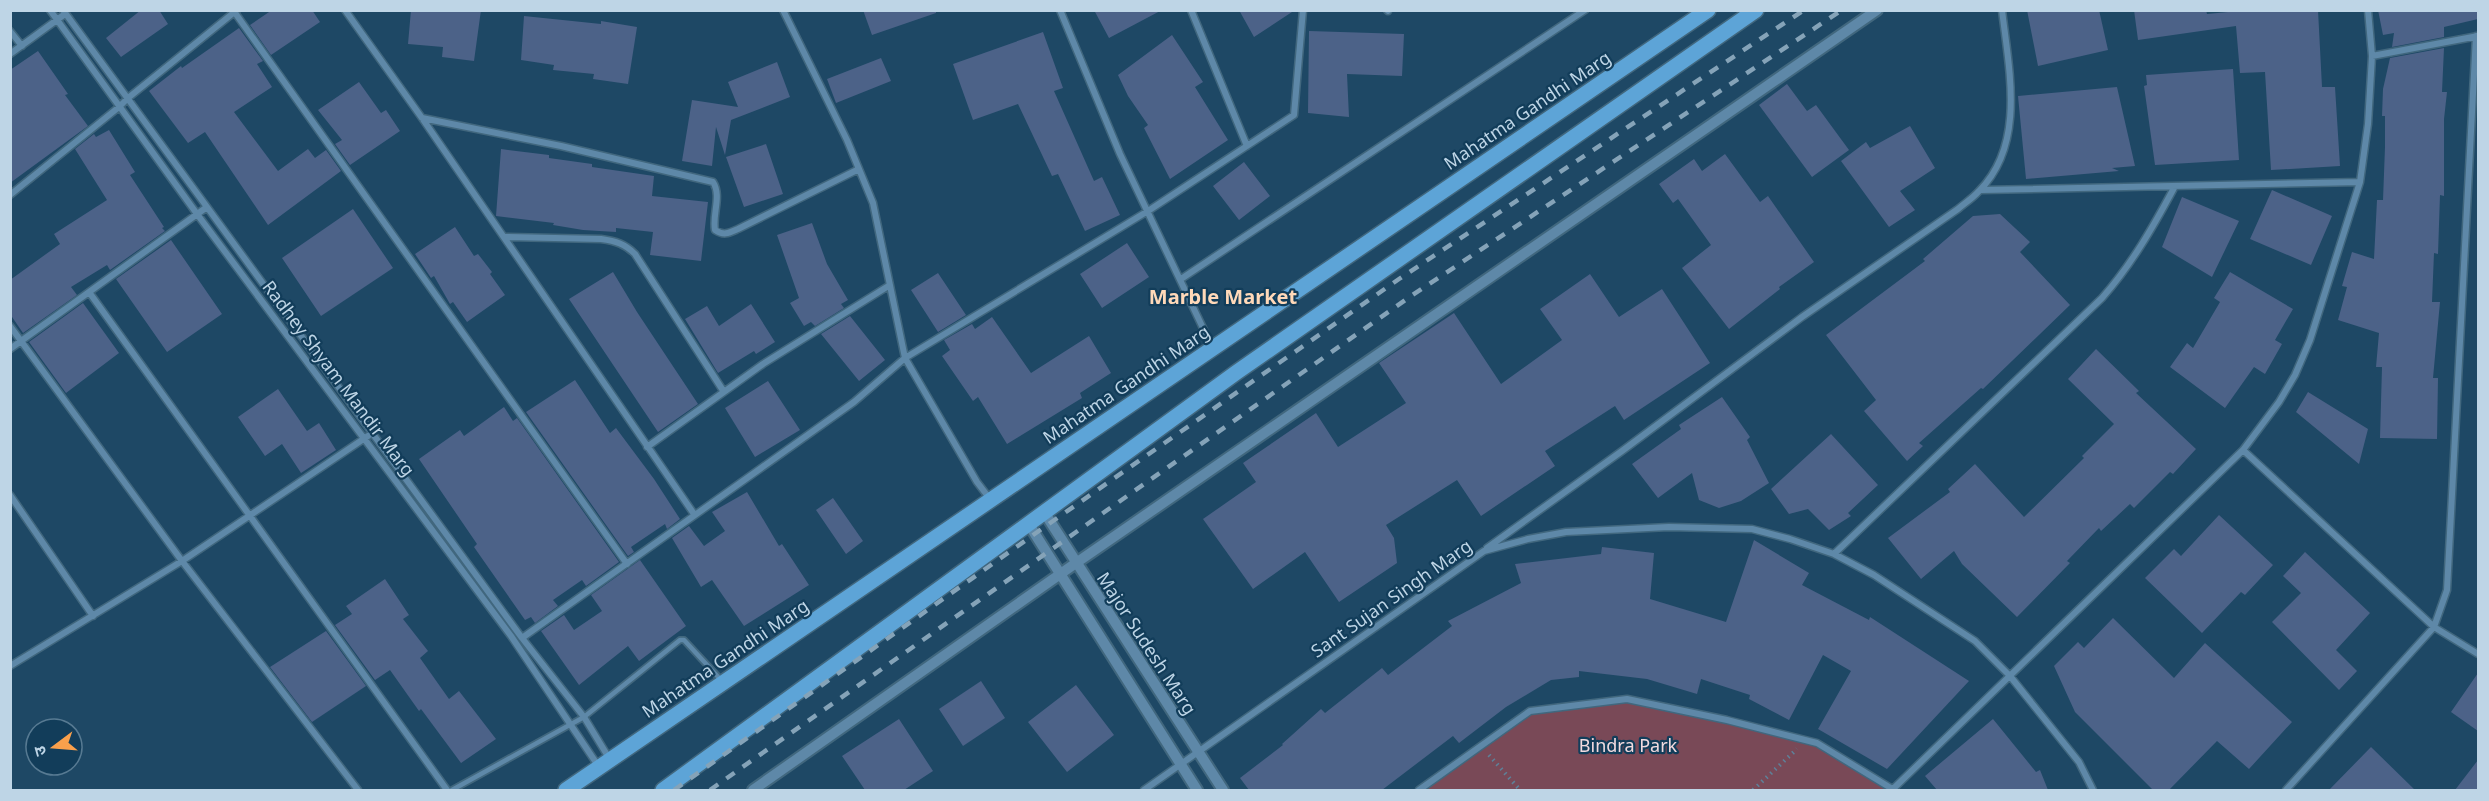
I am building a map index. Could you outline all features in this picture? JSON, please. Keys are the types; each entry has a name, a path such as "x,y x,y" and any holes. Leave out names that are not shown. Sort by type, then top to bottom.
{"main road":[{"name":"Mahatma Gandhi Marg","path":"566,790 1708,10"},
{"path":"663,790 1246,365 1756,10"}],"street":[{"name":"Radhey Shyam Mandir Marg","path":"50,10 197,214 511,636 571,725 605,764"},
{"path":"345,10 422,118 694,514"},
{"path":"783,10 847,140 873,203 905,358 977,482 991,500"},
{"path":"1060,10 1120,154 1213,349"},
{"path":"1191,10 1247,146"},
{"path":"522,638 854,402 905,358 1148,211 1294,115 1303,10"},
{"path":"1181,279 1585,10"},
{"path":"753,790 1061,573 1877,10"},
{"path":"1484,550 1622,452 1802,317 1958,209 1981,190 2000,160 2008,138 2011,116 2010,76 2002,10"},
{"path":"1419,790 1530,711 1627,699 1727,720 1817,743 1894,790 2243,450 2279,402 2295,375 2310,339 2360,182 2368,124 2372,56 2368,10"},
{"path":"10,195 235,11 627,564"},
{"name":"Radhey Shyam Mandir Marg","path":"64,12 522,638 585,717 605,764"},
{"path":"10,54 57,20 64,12"},
{"path":"10,31 21,46"},
{"path":"2286,790 2434,627 2447,590 2477,36 2372,56"},
{"path":"422,118 561,146 713,182 717,195 713,220 715,230 728,234 859,169"},
{"path":"1981,190 2078,187 2174,188 2360,182"},
{"path":"1834,554 2102,298 2141,247 2174,188"},
{"path":"10,349 207,207"},
{"path":"504,237 601,239 616,241 627,246 635,254 724,392"},
{"path":"647,447 764,364 890,285"},
{"path":"89,292 447,790"},
{"path":"10,326 182,561 358,790"},
{"path":"10,666 182,561 372,434"},
{"path":"2243,450 2434,627 2478,654"},
{"path":"10,495 93,616"},
{"name":"Major Sudesh Marg","path":"1044,512 1223,790"},
{"name":"Major Sudesh Marg","path":"1028,523 1197,790"},
{"name":"Sant Sujan Singh Marg","path":"1144,790 1484,550 1528,538 1566,532 1669,527 1752,529 1791,539 1834,554 1874,575 1975,641 2010,676 2079,762 2093,790"}],"lane":[{"path":"452,790 585,717 681,639 724,683"}],"path":[{"path":"1753,790 1806,740"},
{"path":"1481,746 1520,790"}],"green space":[{"name":"Bindra Park","path":"1627,699 1806,740 1894,790 1419,790 1530,711"}],"building":[{"path":"141,10 159,10 168,24 121,57 106,38"},
{"path":"272,10 312,10 320,22 271,55 250,25"},
{"path":"411,10 481,10 474,61 442,57 443,47 408,44"},
{"path":"863,10 936,10 936,13 872,35"},
{"path":"1094,10 1162,10 1109,38"},
{"path":"1239,10 1295,10 1254,37"},
{"path":"2027,10 2099,10 2108,50 2038,66"},
{"path":"2134,10 2206,10 2207,14 2249,10 2318,10 2322,87 2335,87 2340,166 2271,170 2265,72 2240,73 2236,26 2138,40"},
{"path":"2378,10 2478,10 2478,19 2444,27 2444,37 2392,47 2394,33 2383,35"},
{"path":"524,16 601,24 601,21 637,27 628,84 593,79 594,74 553,70 554,65 521,60"},
{"path":"239,28 263,61 257,64 272,87 234,112 278,171 308,149 315,158 326,150 341,171 268,225 205,132 188,143 149,91 181,66 182,68"},
{"path":"1309,31 1404,34 1402,76 1347,74 1349,117 1308,113"},
{"path":"1043,32 1063,88 1054,91 1094,181 1102,177 1120,215 1085,231 1058,174 1052,176 1018,104 973,120 953,64"},
{"path":"1172,35 1203,82 1195,87 1228,140 1170,179 1144,128 1148,125 1128,96 1118,75"},
{"path":"2444,48 2442,92 2447,92 2444,119 2444,196 2440,195 2438,254 2434,253 2432,302 2440,302 2433,378 2438,378 2437,439 2380,438 2382,367 2376,367 2379,333 2338,320 2347,287 2342,286 2352,252 2374,259 2377,200 2383,200 2385,116 2382,116 2383,89 2390,58"},
{"path":"38,51 68,94 65,95 88,126 10,183 10,70"},
{"path":"881,58 891,81 836,103 827,79"},
{"path":"777,62 790,97 731,120 725,155 716,127 712,166 682,161 692,100 738,107 728,82"},
{"path":"2233,69 2239,160 2155,165 2144,86 2147,85 2146,75"},
{"path":"359,82 381,113 386,110 400,131 350,165 335,144 342,140 318,110"},
{"path":"1787,84 1807,111 1816,105 1849,150 1812,177 1759,105"},
{"path":"2117,87 2135,166 2112,168 2119,171 2026,179 2018,96"},
{"path":"1910,126 1935,168 1900,191 1915,210 1889,227 1841,161 1866,142 1870,148"},
{"path":"109,130 135,172 130,175 165,231 110,270 107,265 71,287 77,295 23,333 10,314 10,280 60,244 54,234 107,200 75,149 94,134 96,137"},
{"path":"766,144 783,194 744,207 726,157"},
{"path":"501,149 549,155 549,158 592,164 592,167 654,176 652,196 708,202 701,261 650,255 653,232 616,228 616,232 583,230 553,225 554,223 496,216"},
{"path":"1725,154 1760,202 1768,196 1814,262 1779,287 1780,289 1729,329 1682,268 1711,245 1678,199 1673,203 1659,184 1694,159 1702,171"},
{"path":"1244,162 1270,196 1239,220 1213,186"},
{"path":"2272,190 2332,216 2311,265 2250,239"},
{"path":"2182,197 2239,221 2212,277 2162,247"},
{"path":"353,209 393,268 321,316 282,258"},
{"path":"2000,214 2030,242 2020,252 2070,305 1983,389 1981,388 1919,443 1923,446 1907,461 1864,411 1876,400 1826,335 1925,261 1923,259 1973,216"},
{"path":"812,223 827,264 848,300 841,304 844,308 815,326 811,322 804,326 790,303 799,298 777,235"},
{"path":"455,227 474,256 478,254 492,272 490,274 505,295 467,322 453,302 450,304 434,276 431,278 415,254"},
{"path":"171,240 222,314 167,352 116,279"},
{"path":"1127,243 1149,277 1102,308 1080,274"},
{"path":"613,272 698,404 658,432 569,299"},
{"path":"2230,272 2293,309 2275,340 2282,344 2265,374 2254,367 2225,408 2170,367 2187,343 2193,348 2220,302 2214,298"},
{"path":"938,273 966,315 938,332 911,290"},
{"path":"1590,274 1619,317 1662,289 1710,363 1624,420 1615,406 1545,451 1555,466 1481,516 1457,480 1386,525 1394,538 1397,563 1339,602 1305,552 1253,589 1203,519 1256,482 1243,463 1316,413 1338,447 1406,403 1379,363 1454,313 1501,384 1562,340 1540,309"},
{"path":"83,303 119,353 66,393 29,342"},
{"path":"751,304 775,342 756,354 754,351 718,373 685,319 707,306 719,326"},
{"path":"850,316 885,360 859,381 821,334"},
{"path":"992,317 1031,373 1089,336 1111,373 1080,393 1082,398 1007,444 978,397 973,401 942,356 950,350 944,340 972,324 975,329"},
{"path":"2096,349 2139,391 2136,393 2196,449 2173,474 2170,472 2134,508 2130,504 2101,531 2099,528 2067,561 2070,563 2017,617 1962,564 1954,551 1921,579 1888,538 1950,492 1948,489 1975,464 2024,517 2084,458 2082,456 2114,424 2068,379"},
{"path":"575,380 610,433 616,428 680,519 667,529 665,524 631,547 634,552 628,556 526,412"},
{"path":"768,381 800,430 755,457 725,408"},
{"path":"278,389 307,431 319,423 336,450 301,473 282,444 265,456 238,417"},
{"path":"2308,392 2368,429 2359,464 2296,412"},
{"path":"1722,397 1750,437 1747,440 1769,483 1741,501 1719,508 1699,500 1692,473 1658,498 1632,464 1681,429 1679,425"},
{"path":"504,407 513,421 517,418 619,562 586,586 582,580 553,600 558,606 535,623 531,617 525,620 474,547 477,544 419,459 460,430 464,436"},
{"path":"1831,434 1878,485 1848,513 1851,516 1829,530 1808,509 1789,514 1771,489"},
{"path":"747,492 779,546 782,544 809,585 744,626 712,580 701,587 672,538 689,526 704,546 725,531 712,512"},
{"path":"833,498 863,541 846,554 816,510"},
{"path":"2219,515 2273,565 2245,595 2241,592 2202,633 2145,578 2174,549 2181,556"},
{"path":"1754,540 1809,573 1802,585 1869,620 1870,617 1969,681 1887,769 1818,729 1851,671 1823,655 1789,720 1749,699 1750,695 1701,679 1697,694 1647,679 1579,671 1579,677 1551,680 1506,707 1459,743 1453,736 1382,790 1249,790 1240,778 1283,745 1321,709 1325,713 1382,668 1388,675 1452,626 1448,621 1521,583 1515,564 1601,554 1602,547 1654,553 1650,599 1726,622"},
{"path":"2305,552 2370,613 2336,650 2357,671 2339,690 2272,622 2301,593 2283,576"},
{"path":"640,560 686,626 639,661 628,646 579,685 541,631 564,615 574,630 602,611 591,595"},
{"path":"385,579 409,615 403,619 428,651 420,658 449,699 459,691 496,739 461,763 421,709 419,711 390,670 375,680 335,625 352,614 346,606"},
{"path":"2113,618 2174,678 2205,643 2292,722 2249,769 2217,741 2169,790 2153,790 2075,712 2054,666 2078,642 2084,648"},
{"path":"326,631 366,686 312,722 270,667"},
{"path":"2478,673 2478,731 2451,712"},
{"path":"981,681 1005,718 963,746 939,709"},
{"path":"1076,685 1114,735 1067,772 1028,722"},
{"path":"899,719 933,771 904,790 865,790 842,756"},
{"path":"1993,719 2036,772 2040,770 2048,790 1937,790 1925,776"},
{"path":"2371,747 2415,790 2329,790"},
{"path":"2478,760 2478,790 2455,790"}],"railway":[{"path":"674,790 1399,279 1804,10"},
{"path":"710,790 1411,296 1842,10"}],"district":[{"name":"Marble Market","path":"1223,296"}]}
